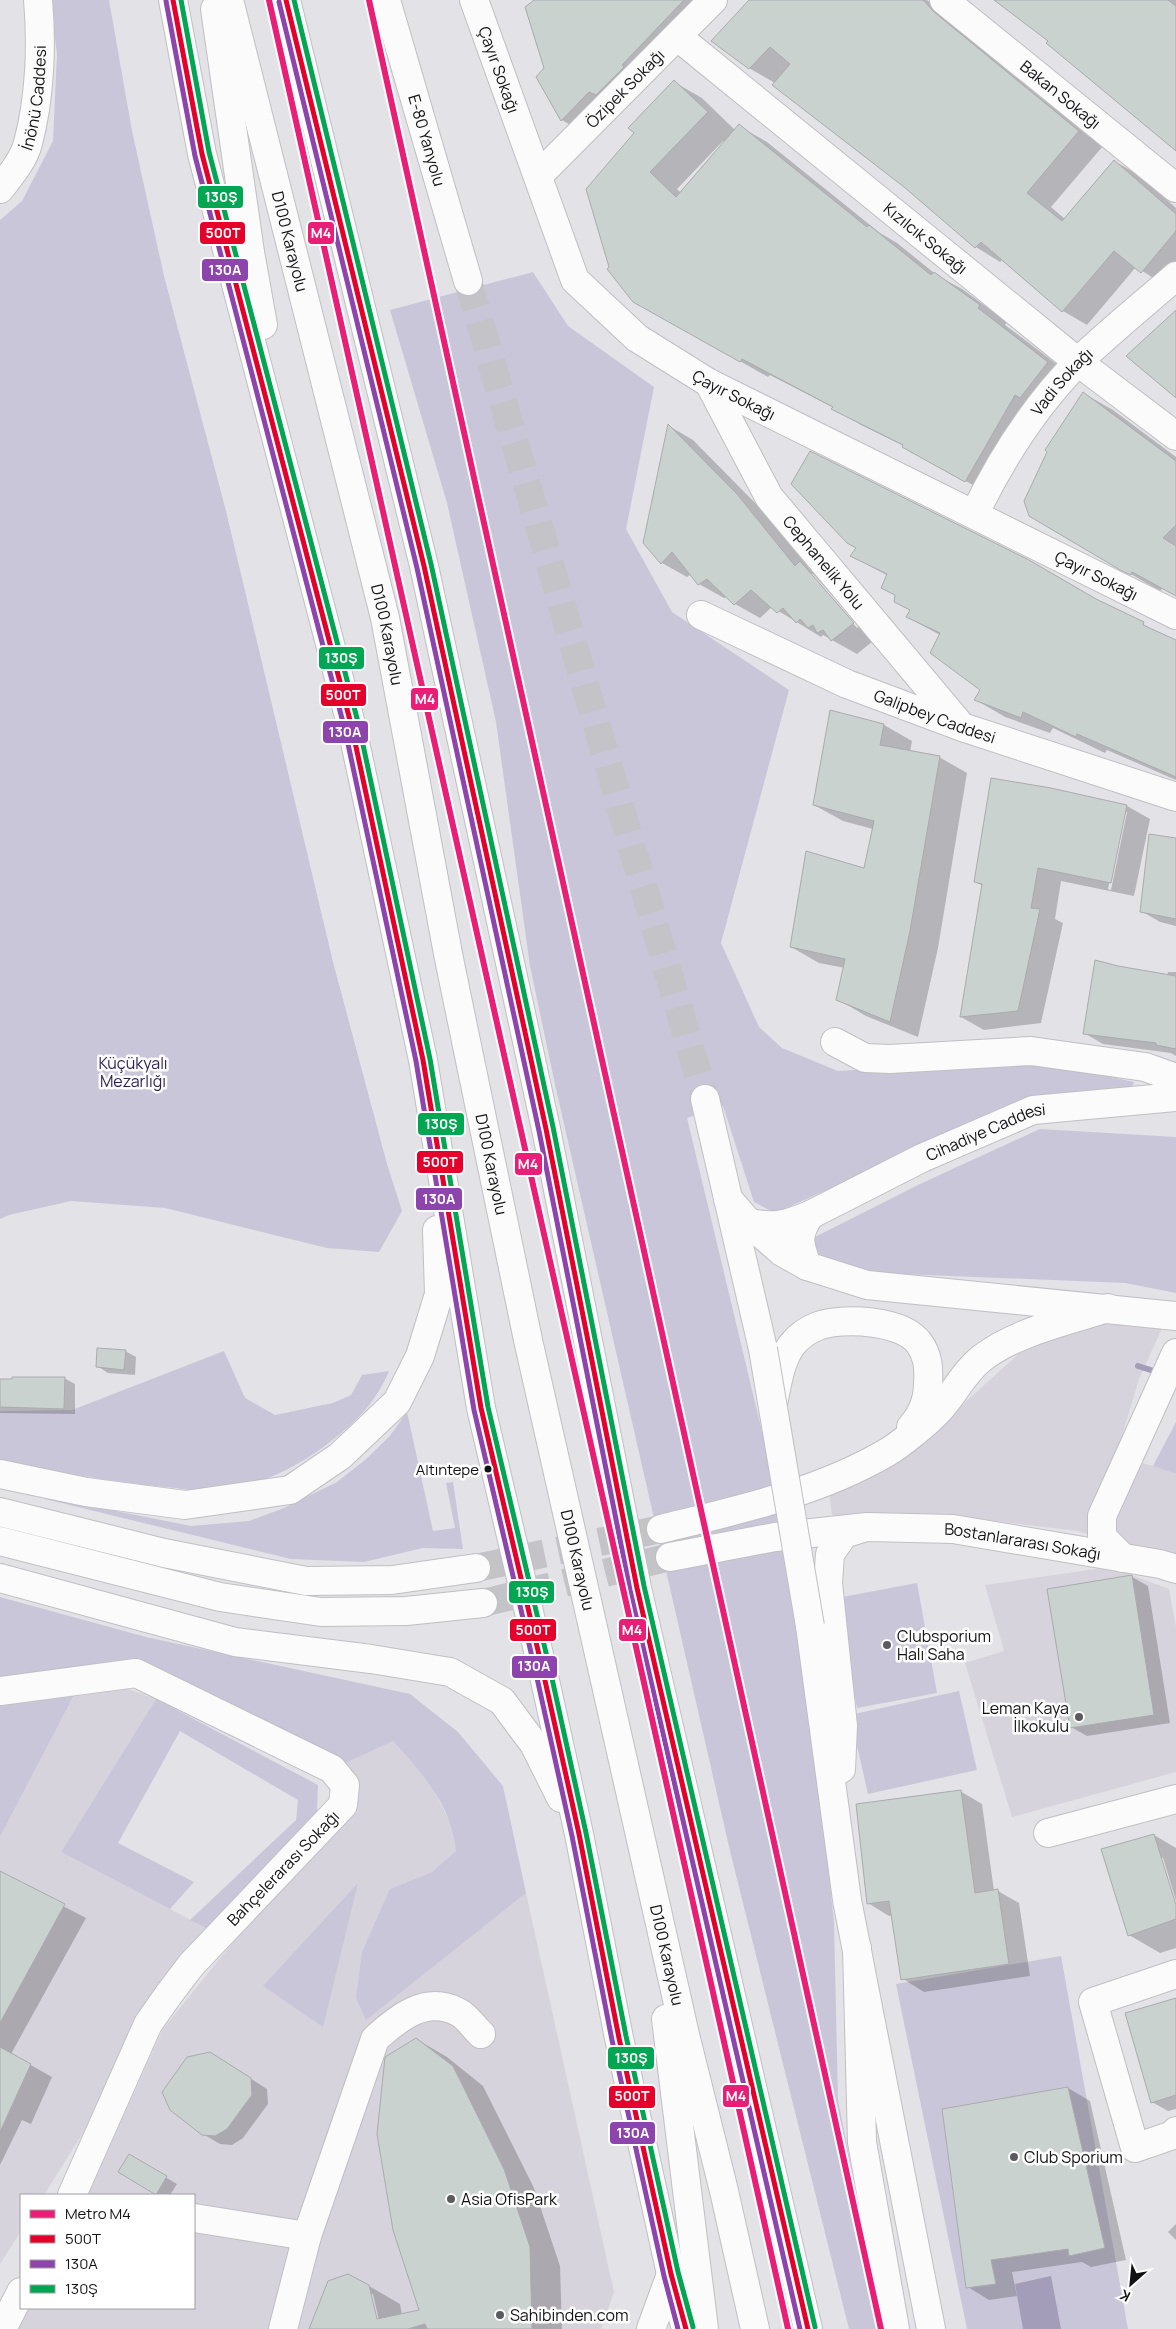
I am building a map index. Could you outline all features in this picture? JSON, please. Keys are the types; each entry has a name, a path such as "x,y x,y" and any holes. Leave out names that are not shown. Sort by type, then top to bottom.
{"main road":[{"name":"İnönü Caddesi","path":"0,189 13,173 28,144 41,39 38,0"},
{"path":"173,0 202,154 352,728 423,1060 481,1408 579,1834 619,2038 671,2274 686,2329"},
{"path":"214,0 250,252 297,518"},
{"name":"D100 Karayolu","path":"229,0 385,618 449,959 528,1340 648,1871 755,2329"},
{"path":"286,0 445,662 546,1129 637,1588 808,2329"},
{"name":"E-80 Yanyolu","path":"386,0 468,281"},
{"name":"Çayır Sokağı","path":"474,0 539,175 575,280 637,338 709,383 1176,614"},
{"name":"Özipek Sokağı","path":"539,175 678,37 712,0"},
{"name":"Bakan Sokağı","path":"944,0 1176,188"},
{"name":"Kızılcık Sokağı","path":"678,37 1078,362 1176,436"},
{"name":"Vadi Sokağı","path":"975,513 991,480 1030,419 1078,362 1176,276"},
{"name":"Cephanelik Yolu","path":"709,383 769,497 962,727"},
{"name":"Galipbey Caddesi","path":"701,615 847,684 962,727 1176,797"},
{"path":"835,1042 865,1058 890,1059 1031,1051 1145,1067 1176,1078"},
{"path":"0,1474 86,1492 185,1505 290,1490 340,1456 397,1402 420,1356 439,1294 436,1197 423,1060"},
{"name":"Cihadiye Caddesi","path":"749,1223 768,1227 787,1225 922,1158 1033,1110 1176,1097"},
{"path":"705,1098 763,1349 810,1626 847,1900 858,1948 931,2329"},
{"path":"728,1199 749,1223 782,1252 807,1266 868,1286 1176,1316"},
{"path":"807,1266 799,1241 801,1228 810,1215"},
{"path":"661,1530 770,1502 853,1470 888,1452 939,1410 958,1383 982,1358 1039,1329 1108,1308"},
{"path":"773,1404 783,1365 791,1347 803,1333 820,1325 865,1322 889,1326 909,1334 919,1343 928,1362 926,1404 915,1423 888,1452"},
{"path":"1123,1558 1102,1537 1102,1516 1176,1353"},
{"path":"0,1512 164,1553 306,1581 392,1580 476,1568"},
{"path":"837,1832 843,1726 828,1583 830,1554 844,1534 867,1527"},
{"path":"670,1557 775,1537 867,1527"},
{"name":"Bostanlararası Sokağı","path":"867,1527 953,1529 1160,1564 1176,1569"},
{"path":"0,1541 220,1597 321,1612 406,1611 483,1603"},
{"path":"0,1578 235,1642 371,1659 450,1672 502,1701 534,1744 579,1834"},
{"name":"Bahçelerarası Sokağı","path":"0,1691 136,1673 332,1769 345,1785 343,1805 191,1965 148,2024 72,2194"},
{"path":"1048,1833 1176,1800"},
{"path":"648,1871 704,2329"},
{"path":"858,1948 862,2142 895,2329"},
{"path":"1176,1974 1093,2002 1135,2148 1173,2136 1176,2132"},
{"path":"283,2329 307,2236 375,2039 389,2026 412,2011 433,2005 459,2012 481,2034"},
{"path":"195,2218 307,2236"},
{"path":"651,2329 671,2274"},
{"path":"2,2329 20,2294"}],"shaded area":[{"path":"1104,1324 1163,1326 1139,1379 1116,1456 1176,1474 1176,1562 1078,1531 945,1515 832,1515 829,1491 901,1460 1024,1349"},
{"name":"Leman Kaya İlkokulu","path":"1110,1567 1169,1589 1176,1627 1176,1772 1012,1817 965,1663 1004,1651 985,1585"},
{"path":"125,1688 156,1699 61,1852 208,1929 201,1945 45,2194 20,2194 20,2233 0,2264 0,1837 74,1695"},
{"path":"393,1741 429,1781 454,1830 457,1852 432,1872 390,1889 366,2019 526,1893 614,2292 601,2329 6,2329 20,2309 195,2309 195,2194 88,2194 163,2029 343,1806 327,1767"},
{"path":"1051,2276 1061,2329 1023,2329 1015,2284"}],"green space":[{"name":"Küçükyalı Mezarlığı","path":"50,0 109,0 132,131 164,276 226,511 333,962 387,1164 402,1211 379,1252 327,1248 165,1208 71,1201 9,1215 0,1219 0,220 22,201 53,141 57,54"},
{"path":"533,272 568,326 654,387 626,529 672,612 789,690 721,943 759,1027 782,1048 838,1071 1029,1059 1134,1082 1131,1092 1036,1097 775,1213 754,1202 723,1106 687,1118 775,1486 815,1745 834,1922 838,2100 883,2329 849,2329 730,1851 556,1089 530,966 496,722 447,503 390,310"},
{"path":"1040,1129 1176,1137 1176,1293 1125,1283 877,1273 817,1261 811,1239 920,1184"},
{"path":"224,1351 245,1398 275,1415 333,1403 351,1395 362,1375 389,1371 373,1400 352,1424 321,1449 275,1475 224,1490 191,1490 144,1485 0,1462 0,1411 72,1410"},
{"path":"407,1412 433,1531 455,1528 446,1483 453,1482 463,1549 423,1548 364,1562 291,1559 45,1499 46,1497 191,1526 249,1521 284,1508 337,1482 365,1460 389,1437"},
{"path":"1176,1422 1176,1474 1153,1466"},
{"name":"Clubsporium Halı Saha","path":"917,1583 937,1693 857,1708 837,1598"},
{"path":"0,1597 146,1637 410,1694 458,1732 503,1786 526,1893 366,2020 356,1998 362,1952 390,1889 432,1872 456,1851 449,1819 434,1791 415,1766 393,1741 332,1769 136,1673 0,1684"},
{"name":"Clubsporium Halı Saha","path":"959,1691 977,1770 868,1794 850,1715"},
{"path":"74,1695 0,1837 0,1703"},
{"path":"156,1699 318,1785 317,1813 208,1929 190,1920 296,1820 298,1800 180,1731 118,1843 194,1882 170,1909 61,1852"},
{"path":"358,1883 323,2027 263,1986"},
{"name":"Club Sporium","path":"1061,1956 1128,2329 967,2329 896,1984"}],"building":[{"path":"534,0 684,0 622,65 624,67 596,95 589,92 561,121 536,77 544,68 525,7"},
{"path":"749,0 923,0 934,12 1079,131 1027,193 1062,221 1114,160 1176,214 1176,231 1141,273 1114,251 1062,312 981,242 975,248 904,187 772,85 790,64 770,47 749,69 711,41"},
{"path":"994,0 1168,0 1176,6 1176,151 1046,43 1048,41"},
{"path":"674,80 708,112 650,172 676,197 739,124 867,227 869,225 931,275 934,272 980,305 978,308 1048,362 1020,398 1015,395 965,482 902,447 903,445 831,409 833,407 742,359 740,362 633,302 607,269 609,267 586,189 634,133 628,128"},
{"path":"1176,310 1176,398 1126,356"},
{"path":"1083,392 1176,461 1176,525 1163,538 1176,546 1176,596 1132,572 1131,575 1122,571 1029,516 1024,501 1047,452 1045,450"},
{"path":"668,424 737,494 795,566 800,561 854,623 831,641 823,630 817,633 813,625 808,628 800,619 796,623 783,608 777,613 751,590 734,605 707,579 698,585 672,552 661,564 643,543"},
{"path":"810,451 1029,560 1096,599 1144,622 1143,625 1176,640 1176,777 1077,734 1076,737 1023,712 1021,718 974,700 980,690 930,653 940,633 906,617 910,610 894,602 895,595 881,588 887,574 850,556 856,548 847,543 791,484"},
{"path":"830,710 884,724 880,745 940,756 910,931 890,1022 836,1000 845,959 790,947 806,851 864,868 874,821 813,805"},
{"path":"991,778 1051,788 1127,805 1111,883 1038,868 1031,908 1040,909 1018,1011 960,1017 982,884 974,882"},
{"path":"1149,834 1176,838 1176,919 1140,912"},
{"path":"1095,960 1176,976 1176,1049 1156,1045 1156,1043 1083,1034"},
{"path":"97,1348 126,1350 124,1370 96,1367"},
{"path":"12,1377 65,1377 64,1409 0,1407 0,1379 12,1379"},
{"path":"1132,1575 1154,1715 1070,1728 1047,1589"},
{"path":"961,1790 975,1893 998,1889 1009,1964 901,1980 889,1901 867,1904 856,1804"},
{"path":"1154,1834 1176,1905 1176,1919 1128,1936 1101,1849"},
{"path":"0,1871 65,1904 0,2023"},
{"path":"1176,1998 1176,2095 1151,2103 1125,2013"},
{"name":"Asia OfisPark","path":"416,2038 453,2066 504,2169 530,2247 532,2329 427,2329 425,2324 408,2329 309,2329 328,2281 348,2274 369,2285 377,2319 419,2310 393,2230 377,2134 385,2057"},
{"path":"0,2047 31,2064 0,2132"},
{"path":"210,2052 251,2078 252,2095 227,2129 215,2136 202,2135 170,2110 162,2092 187,2057"},
{"path":"1068,2087 1105,2248 1069,2256 1068,2249 991,2260 996,2284 966,2288 942,2109"},
{"path":"129,2154 167,2176 157,2194 154,2194 118,2172"}],"waterway":[{"path":"1138,1366 1160,1373"}],"tunnel":[{"path":"468,281 705,1099"},
{"path":"476,1568 661,1529"},
{"path":"483,1603 670,1557"}],"metro line":[{"name":"M4","path":"269,0 788,2329"},
{"name":"M4","path":"369,0 881,2329"}],"transit line":[{"name":"500T","path":"173,0 202,154 352,728 423,1060 481,1408 544,1676 579,1834 619,2038 671,2274 686,2329"},
{"name":"130Ş","path":"181,0 209,152 359,726 430,1059 488,1407 551,1674 586,1833 626,2036 678,2272 693,2327"},
{"name":"500T","path":"286,0 424,566 546,1129 637,1588 808,2329"},
{"name":"130Ş","path":"294,0 431,564 553,1127 644,1586 815,2327"},
{"name":"130A","path":"166,1 195,156 345,730 416,1061 474,1410 537,1678 572,1836 612,2040 664,2276 678,2329"},
{"name":"130A","path":"279,2 417,568 539,1131 630,1590 800,2329"}],"place":[{"name":"Altıntepe","path":"488,1469"},
{"name":"Clubsporium Halı Saha","path":"887,1645"},
{"name":"Leman Kaya İlkokulu","path":"1079,1717"},
{"name":"Club Sporium","path":"1014,2157"},
{"name":"Asia OfisPark","path":"451,2199"},
{"name":"Sahibinden.com","path":"500,2315"}]}
